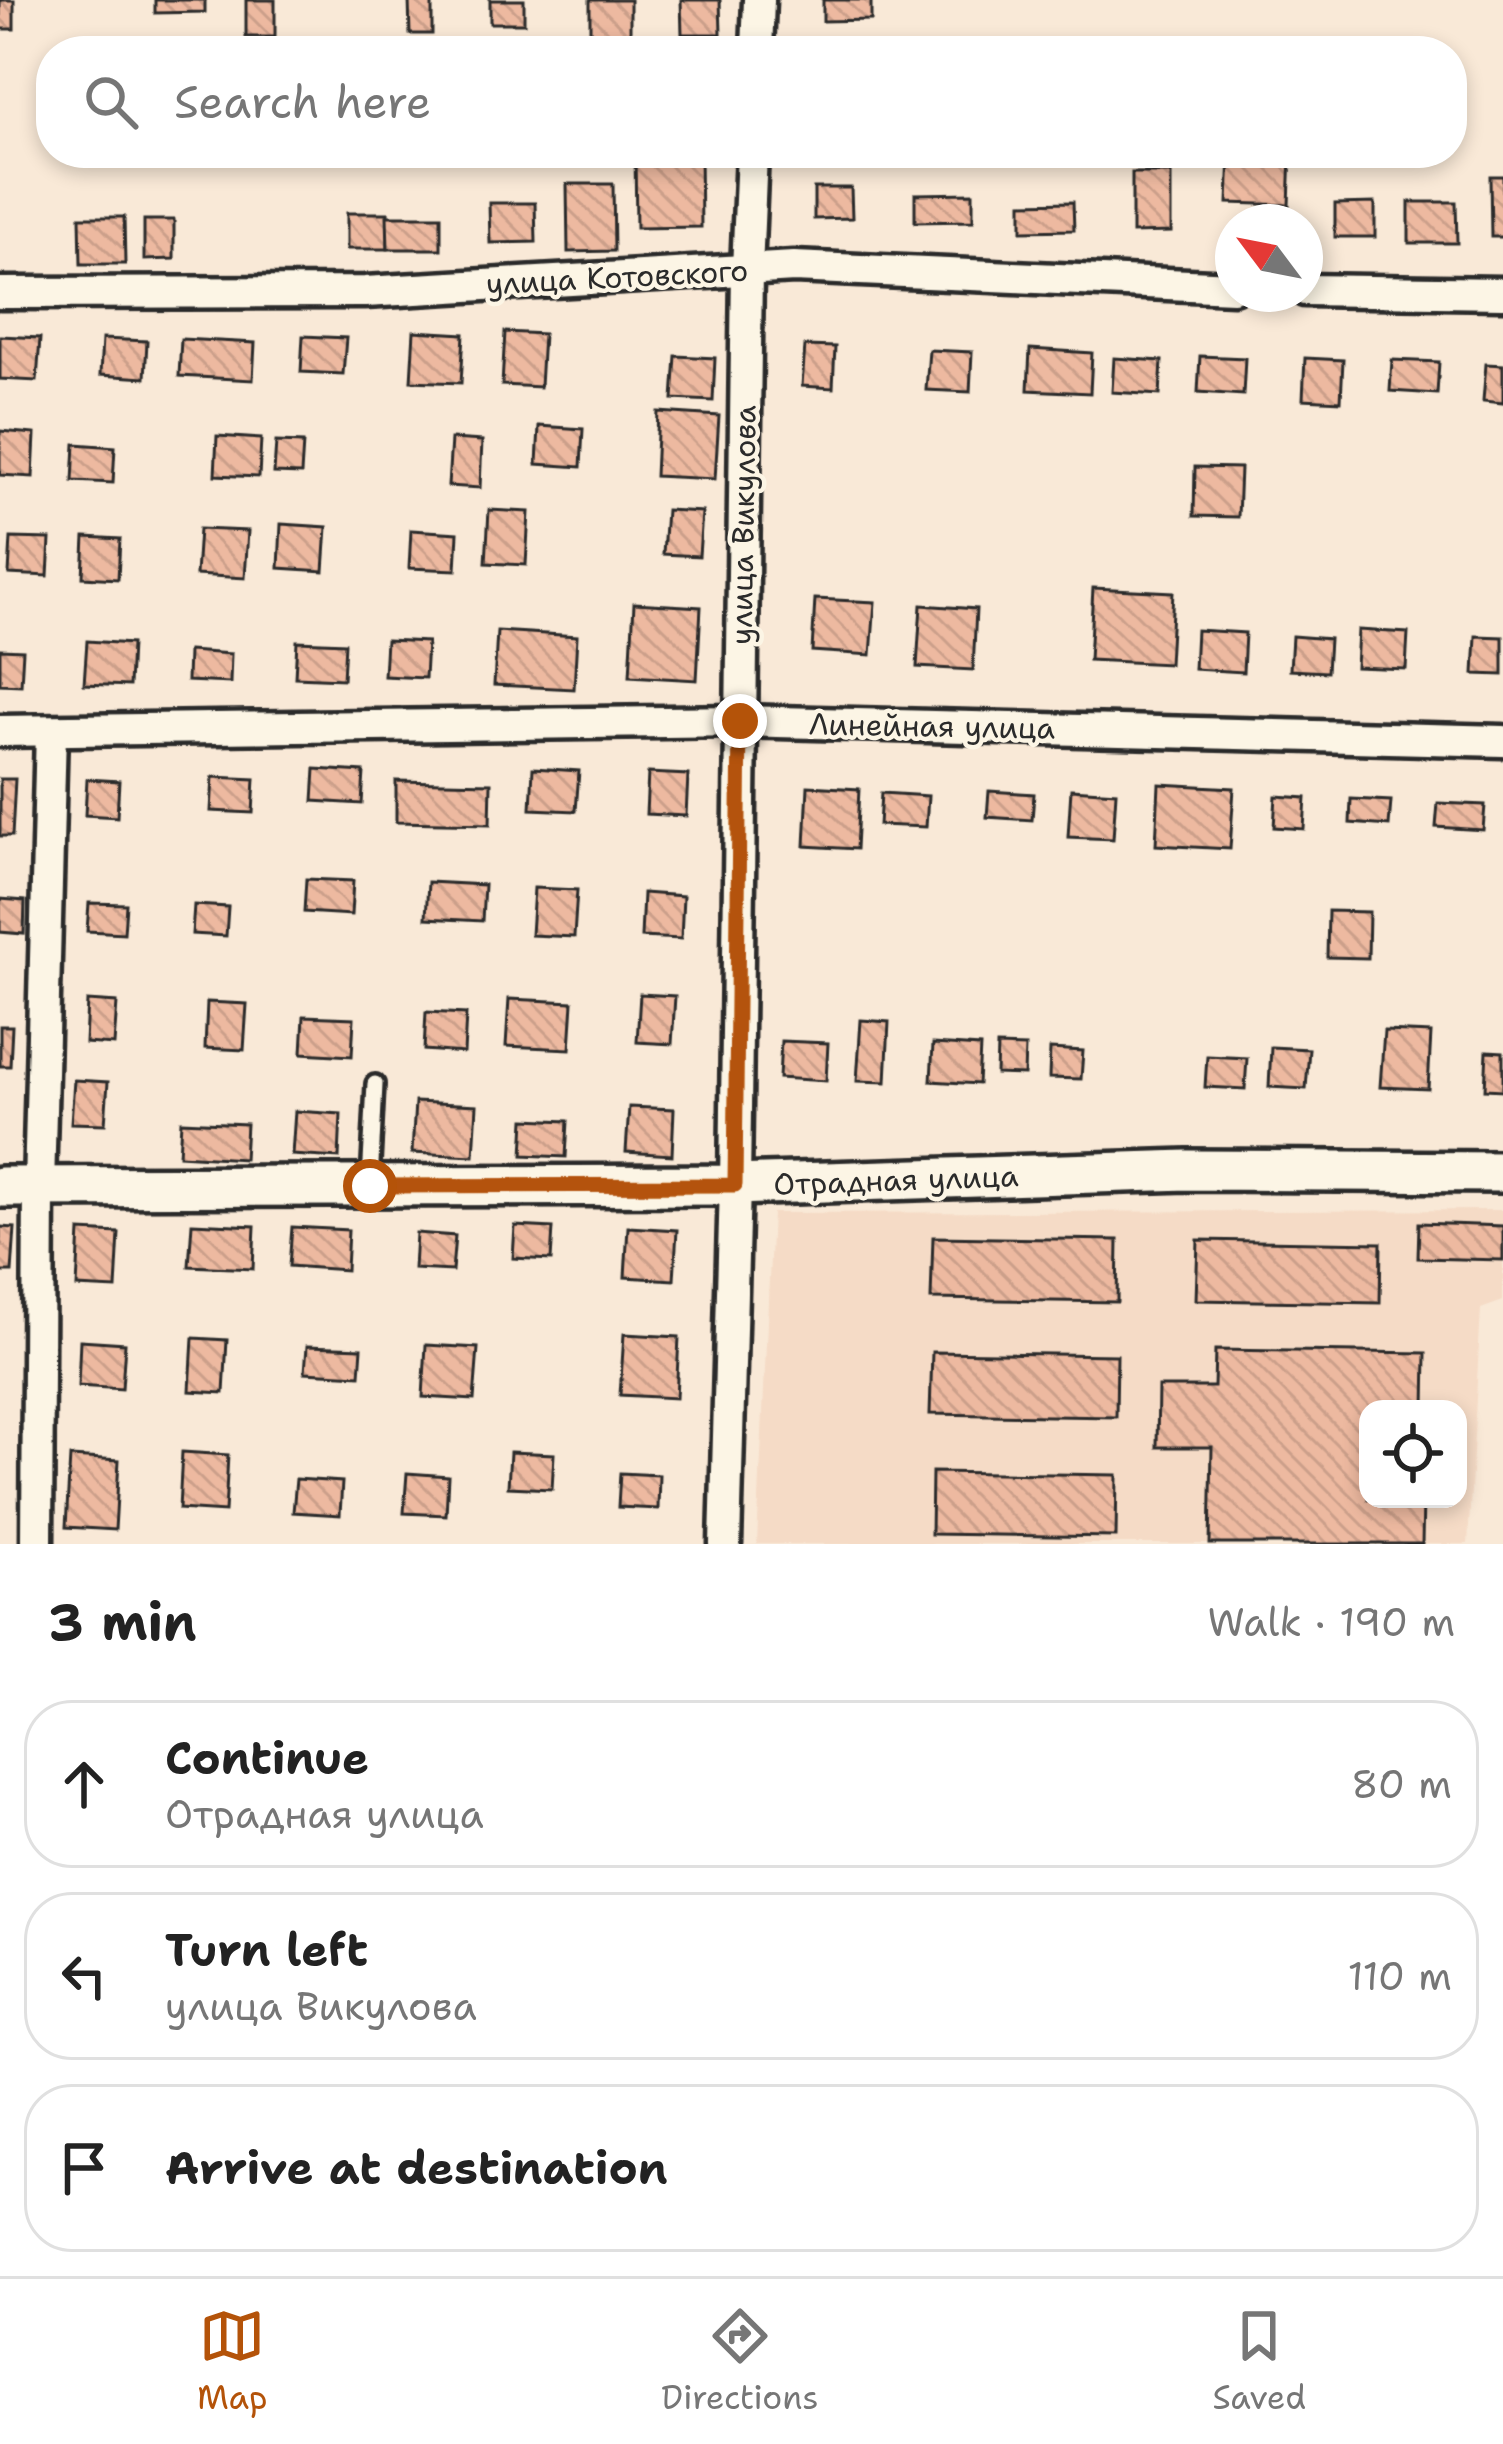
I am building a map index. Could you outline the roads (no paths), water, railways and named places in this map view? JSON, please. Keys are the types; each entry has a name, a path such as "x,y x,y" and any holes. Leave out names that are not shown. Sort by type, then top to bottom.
{"street":[{"path":"758,36 759,0"},
{"name":"улица Викулова","path":"725,1544 751,168"},
{"name":"улица Котовского","path":"0,292 365,292 794,267 1215,286"},
{"path":"1323,290 1503,293"},
{"name":"Линейная улица","path":"0,731 740,721 1503,741"},
{"path":"37,1544 20,1187 51,731"},
{"name":"Отрадная улица","path":"20,1187 735,1185 1187,1170 1503,1172"}],"lane":[{"path":"370,1186 375,1084"}]}
